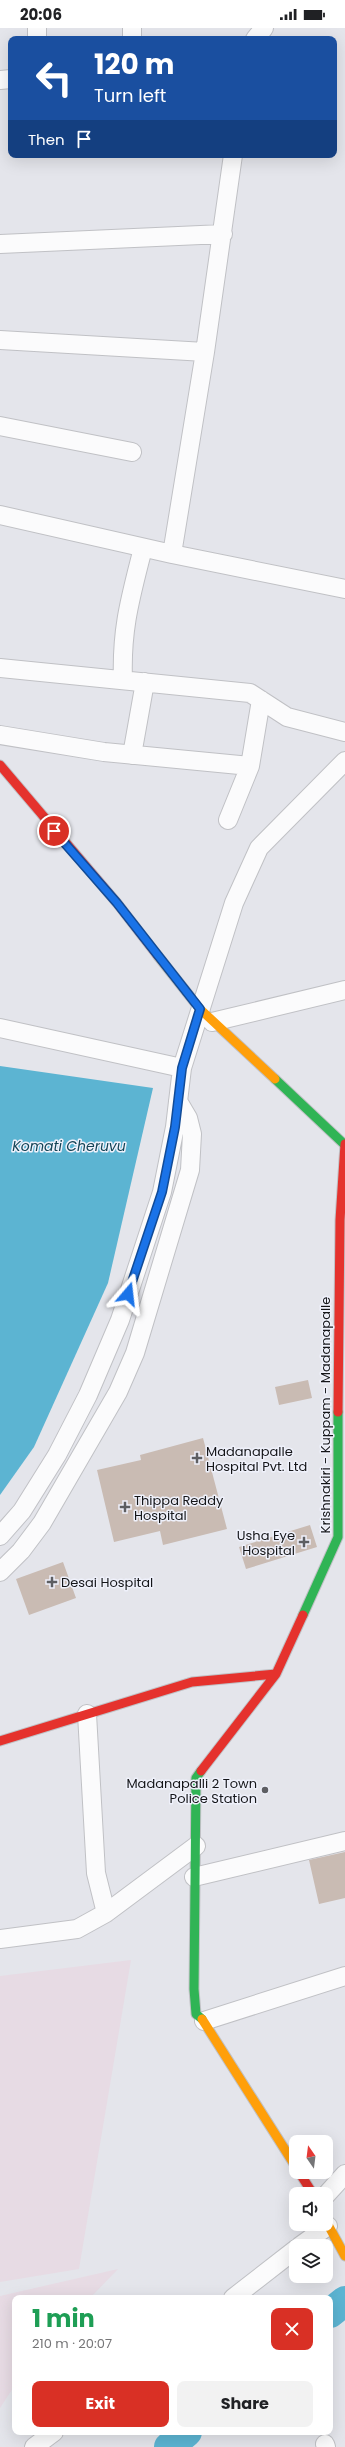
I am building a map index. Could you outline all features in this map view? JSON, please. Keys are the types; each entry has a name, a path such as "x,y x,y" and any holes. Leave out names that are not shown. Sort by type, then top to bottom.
{"main road":[{"path":"0,765 122,909 206,1015 345,1145"},
{"name":"Krishnakiri - Kuppam - Madanapalle","path":"289,2156 204,2021 196,2014 194,1989 194,1877 196,1846 196,1778 276,1674 338,1537 342,1407 340,1236 345,1145"},
{"path":"0,1741 192,1682 276,1674"},
{"path":"332,2231 345,2256"}],"street":[{"path":"257,36 264,28"},
{"path":"172,554 205,352 233,158"},
{"path":"0,244 222,234"},
{"path":"0,340 205,352"},
{"path":"0,426 132,452"},
{"path":"0,515 143,548 345,589"},
{"path":"122,680 121,647 125,619 143,548"},
{"path":"0,668 250,693 287,717 345,732"},
{"path":"132,755 145,682"},
{"path":"228,820 250,766 261,700"},
{"path":"0,735 104,752 250,766"},
{"path":"0,1536 22,1510 57,1455 88,1395 120,1320 162,1192 178,1101 182,1068 206,1015 234,903 259,848 345,761"},
{"path":"206,1015 345,990"},
{"path":"0,1028 182,1068"},
{"path":"0,1572 21,1551 42,1523 118,1392 135,1353 190,1170 192,1134 188,1118 178,1101"},
{"path":"88,1714 96,1872 106,1913"},
{"path":"194,1877 345,1840"},
{"path":"0,1939 77,1929 106,1913 196,1846"},
{"path":"204,2021 345,1976"},
{"path":"333,2187 345,2174"},
{"path":"310,2239 322,2231"},
{"path":"237,2295 289,2254"},
{"path":"34,2447 50,2435"}],"shaded area":[{"path":"131,1960 79,2269 0,2282 0,1976"},
{"path":"118,2269 93,2295 12,2295 12,2390 0,2408 0,2296"}],"water":[{"name":"Komati Cheruvu","path":"0,1066 153,1088 108,1283 34,1447 0,1495"}],"building":[{"path":"308,1380 312,1398 279,1405 275,1387"},
{"path":"203,1438 227,1529 163,1545 160,1531 114,1542 97,1470 141,1460 140,1455"},
{"path":"310,1525 317,1547 246,1569 239,1547"},
{"path":"63,1562 76,1598 29,1615 16,1579"},
{"path":"345,1852 345,1898 319,1904 309,1860"}],"waterway":[{"path":"333,2311 345,2301"},
{"path":"169,2447 183,2435"}],"traffic: fast":[{"path":"275,1079 345,1145"},
{"path":"303,1615 338,1537 338,1412"},
{"path":"201,1771 196,1778 194,1989 196,2014 202,2019"}],"traffic: slow":[{"path":"158,956 200,1009 275,1079"},
{"path":"202,2019 289,2156"},
{"path":"331,2231 345,2256"}],"traffic: jam":[{"path":"0,765 117,903 158,956"},
{"path":"338,1412 340,1220 345,1144"},
{"path":"201,1771 276,1674 303,1615"},
{"path":"0,1741 192,1682 276,1674"},
{"path":"303,2179 309,2187"}],"place":[{"name":"Madanapalle Hospital Pvt. Ltd","path":"197,1458"},
{"name":"Thippa Reddy Hospital","path":"125,1507"},
{"name":"Usha Eye Hospital","path":"304,1542"},
{"name":"Desai Hospital","path":"52,1582"},
{"name":"Madanapalli 2 Town Police Station","path":"265,1790"}],"route":[{"path":"54,831 117,903 182,983 200,1009 182,1068 175,1127 162,1192 128,1294"}]}
